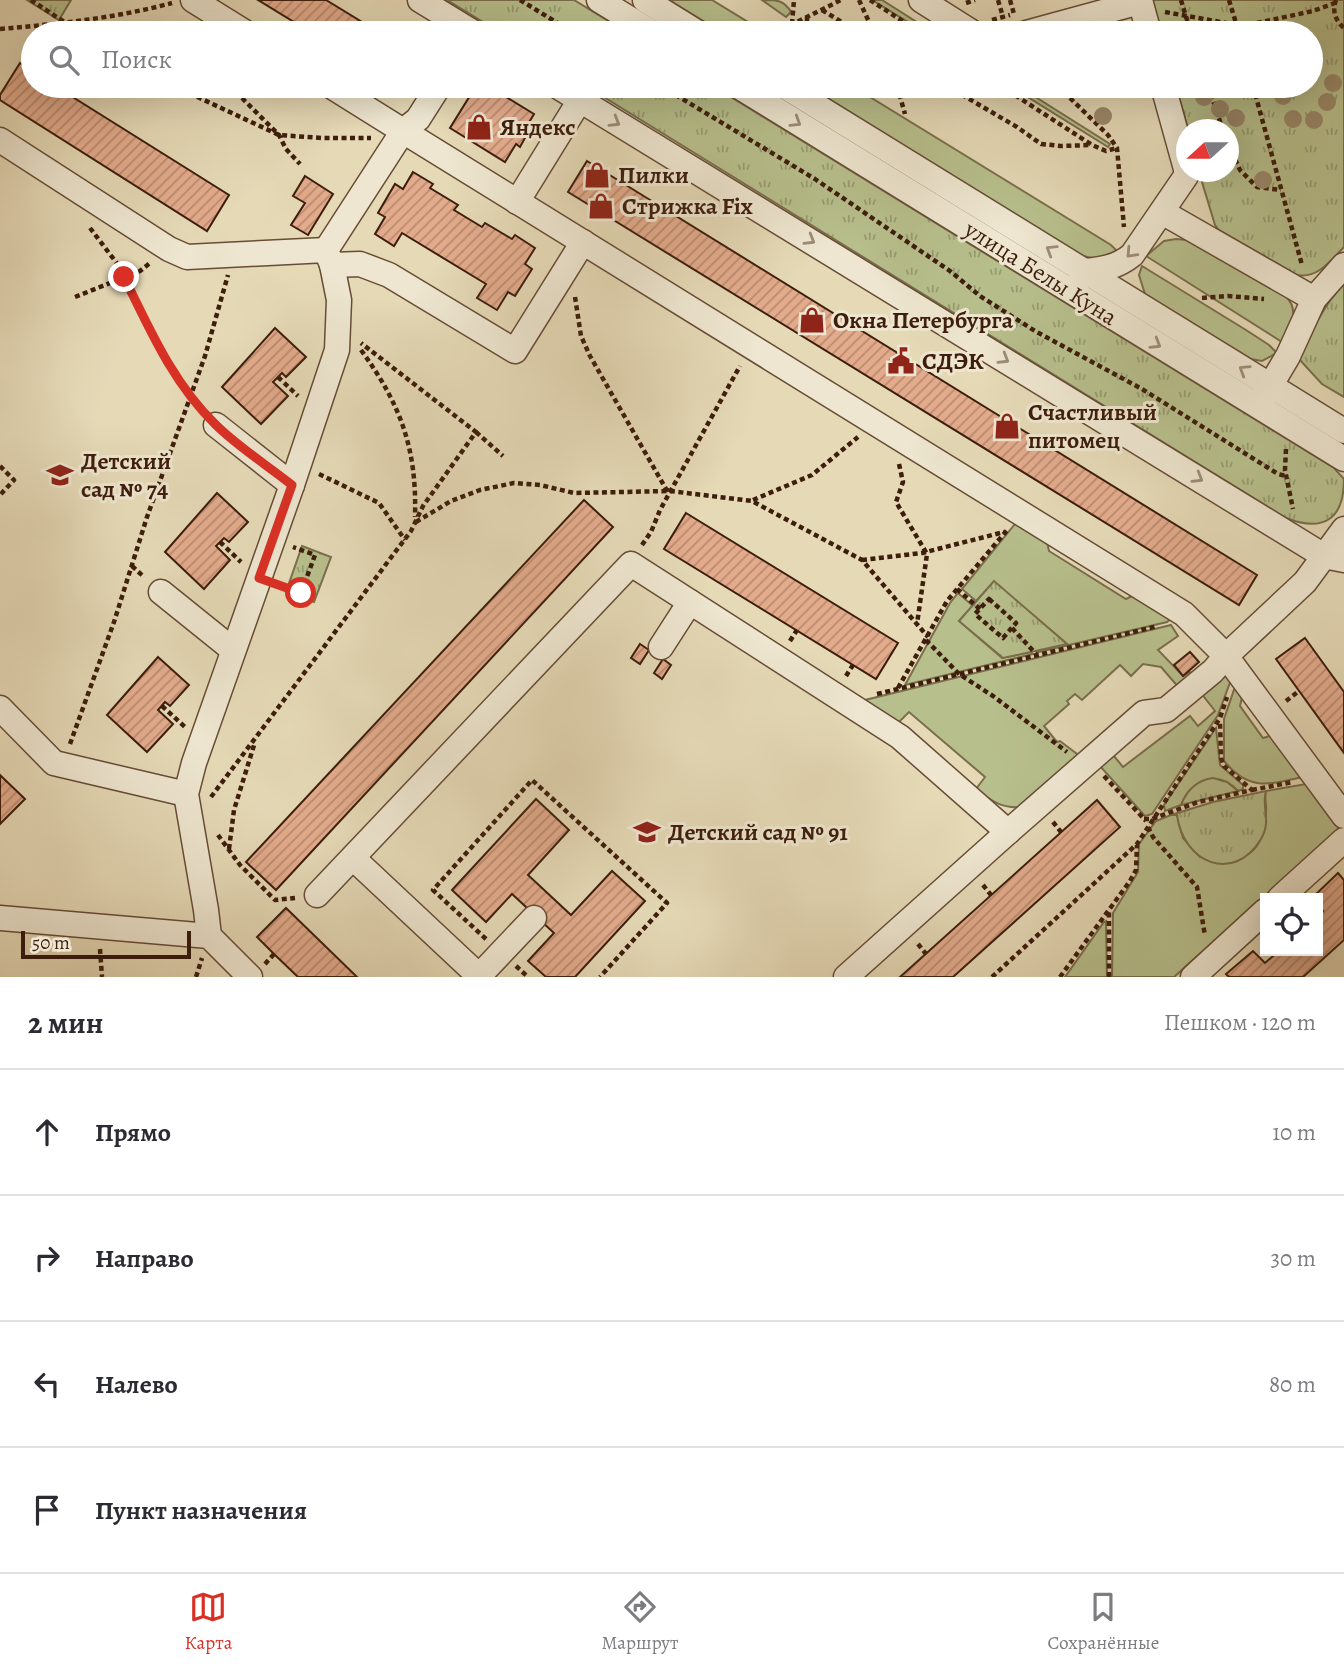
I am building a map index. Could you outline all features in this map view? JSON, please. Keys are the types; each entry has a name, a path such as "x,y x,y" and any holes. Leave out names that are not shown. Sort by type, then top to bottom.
{"street":[{"path":"193,0 227,21"},
{"path":"420,0 454,21"},
{"path":"599,0 633,21"},
{"path":"645,0 679,21"},
{"path":"921,0 966,21"},
{"path":"1023,19 1140,11"},
{"path":"350,98 902,440 1013,522 1184,614 1231,663 1344,816"},
{"path":"250,977 209,936 202,826 186,794 194,763 345,332 329,258 403,131 418,119 431,98"},
{"path":"577,98 1334,558"},
{"name":"улица Белы Куна","path":"759,98 1078,281 1265,396 1344,459"},
{"name":"улица Белы Куна","path":"802,98 1078,281"},
{"path":"1078,281 1122,263 1132,255 1186,176 1166,98"},
{"path":"517,202 580,100"},
{"path":"0,140 169,250 187,257 233,254 329,258 360,264 389,275 515,351 583,242"},
{"path":"1162,212 1310,288"},
{"path":"1265,396 1288,356 1310,288 1344,265"},
{"name":"улица Белы Куна","path":"1265,396 1344,431"},
{"path":"216,425 296,474"},
{"path":"846,977 1144,713 1166,710 1213,671 1231,663 1305,582 1334,558 1344,529"},
{"path":"317,895 631,564 900,737 1008,832"},
{"path":"161,592 233,650"},
{"path":"661,647 690,602"},
{"path":"0,708 54,763 186,794"},
{"path":"1286,893 1344,840"},
{"path":"354,858 479,977 534,918"},
{"path":"1200,970 1260,916"},
{"path":"0,918 209,936"}],"path":[{"path":"31,0 61,21"},
{"path":"77,21 130,13 172,3 173,0"},
{"path":"520,0 554,21"},
{"path":"792,21 794,0"},
{"path":"798,21 841,0"},
{"path":"859,0 869,21"},
{"path":"870,0 902,21"},
{"path":"998,0 1003,18"},
{"path":"1010,0 1023,19"},
{"path":"1181,0 1187,21"},
{"path":"1229,0 1235,21"},
{"path":"1262,21 1313,11 1336,2 1337,20 1344,28"},
{"path":"821,10 840,21"},
{"path":"1140,11 1209,21"},
{"path":"995,21 1003,18 1023,19"},
{"path":"0,29 21,27"},
{"path":"200,98 279,135 368,138 403,131"},
{"path":"242,98 279,135 286,149 300,164"},
{"path":"681,98 815,179 950,271 979,296 1035,331 1142,389 1278,474 1286,476"},
{"path":"900,98 905,114"},
{"path":"967,98 1041,144 1092,145"},
{"path":"1020,98 1092,145 1106,151 1117,148"},
{"path":"1070,98 1108,135 1117,148 1125,237 1132,255"},
{"path":"1212,98 1219,119"},
{"path":"1256,98 1310,288"},
{"path":"1239,168 1257,187 1282,190"},
{"path":"85,221 108,250 124,277 166,363 216,425"},
{"path":"75,297 141,271 169,250"},
{"path":"63,765 208,347 227,285 233,254"},
{"path":"567,266 572,277 581,336 590,356 666,489 670,491"},
{"path":"1202,298 1228,296 1267,299"},
{"path":"345,332 476,432 503,456"},
{"path":"345,332 381,382 406,435 415,475 415,522"},
{"path":"631,564 751,346"},
{"path":"278,377 288,387"},
{"path":"752,501 812,475 875,423"},
{"path":"317,895 275,900 229,850 202,826 256,737 405,540 423,506 476,432"},
{"path":"902,440 896,451 903,482 896,502 926,552 917,625"},
{"path":"0,466 14,480 0,495"},
{"path":"296,474 379,503 405,540"},
{"path":"415,522 435,508 463,496 514,484 541,485 574,493 670,491 752,501 862,560 960,674 1088,763 1148,822 1153,837 1197,887 1200,970"},
{"path":"862,560 926,552 1013,522"},
{"path":"898,689 947,601 1013,522"},
{"path":"259,578 301,593 315,555 273,540"},
{"path":"220,542 230,552"},
{"path":"957,589 980,609"},
{"path":"989,599 1016,623 1012,628 1003,638 975,614 989,599"},
{"path":"846,702 1167,624 1184,614"},
{"path":"1012,628 1037,655"},
{"path":"1231,663 1220,718 1221,758 1224,766 1252,789"},
{"path":"162,706 172,715"},
{"path":"992,977 1136,844 1148,822 1220,718"},
{"path":"229,850 234,810 256,737"},
{"path":"1148,822 1198,802 1316,778"},
{"path":"528,977 432,890 532,780 667,903 600,977"},
{"path":"1060,977 1136,870 1136,844"},
{"path":"1109,910 1109,977"}],"green space":[{"path":"27,0 71,0 59,20"},
{"path":"447,0 574,0 608,21 481,21"},
{"path":"669,0 712,0 746,21 703,21"},
{"path":"762,0 780,2 791,12 786,17"},
{"path":"872,0 882,0 915,21 906,21"},
{"path":"1152,0 1344,0 1344,247 1318,271 1297,275 1219,230 1215,225 1202,182 1239,182 1239,119 1185,119 1179,98 1323,98 1323,21 1158,21"},
{"path":"605,98 733,98 1334,468 1344,479 1340,505 1328,520 1310,524 1286,518"},
{"path":"827,98 872,98 1111,245 1118,252 1096,259 1083,256"},
{"path":"1029,98 1037,98 1110,144 1108,147"},
{"path":"1187,240 1286,297 1293,313 1282,342 1146,256 1164,241"},
{"path":"1142,266 1246,330 1277,353 1262,361 1251,359 1145,294 1139,275"},
{"path":"1344,284 1344,397 1322,384 1299,359 1324,310"},
{"path":"1019,519 1046,537 1049,551 1126,599 1138,593 1173,617 1167,622 1037,651 1066,643 994,582 976,601 962,589"},
{"path":"302,546 331,557 314,602 286,592"},
{"path":"994,581 1067,644 1003,658 959,621"},
{"path":"958,593 973,606 959,621 1002,658 1031,652 1033,654 905,685 950,603"},
{"path":"1171,625 1178,636 1158,650 1183,676 1189,672 1196,675 1180,689 1161,667 1143,664 1131,676 1120,665 1082,700 1075,694 1067,701 1069,704 1044,726 1057,742 1060,741 1085,760 1021,807 1002,805 976,789 985,777 909,712 897,724 861,701"},
{"path":"1224,676 1232,677 1218,715 1152,814 1145,816 1099,765 1114,756 1123,767 1190,716 1198,726 1215,711 1201,693"},
{"path":"1237,681 1244,689 1240,706 1263,738 1276,734 1308,776 1263,784 1243,778 1224,761 1224,719"},
{"path":"1216,728 1220,765 1243,785 1243,789 1238,791 1222,780 1206,780 1191,789 1181,805 1165,811 1164,805"},
{"path":"1213,778 1227,782 1238,791 1181,805 1193,787"},
{"path":"1312,783 1339,824 1338,834 1268,893 1260,893 1260,900 1210,953 1202,952 1174,977 1112,977 1113,913 1138,872 1139,844 1156,821 1177,815 1183,838 1200,857 1238,857 1254,849 1259,841 1266,813 1266,791"},
{"path":"1266,791 1264,832 1250,853 1237,861 1224,864 1211,862 1199,855 1181,831 1177,815 1171,815 1213,802"},
{"path":"1106,921 1107,977 1065,977 1104,922"}],"building":[{"path":"258,0 326,0 360,21 292,21"},
{"path":"20,63 21,98 74,98 229,195 207,231 0,100 0,95"},
{"path":"469,98 508,98 534,114 522,134 526,136 520,147 516,144 505,162 450,128"},
{"path":"587,161 1257,575 1239,605 568,192"},
{"path":"413,172 433,184 430,188 458,205 454,210 482,227 485,223 512,239 515,235 535,248 525,264 532,269 515,296 508,292 497,310 477,298 486,284 402,233 394,246 375,234 385,217 378,213 395,184 403,189"},
{"path":"305,176 333,194 308,235 291,225 305,203 293,196"},
{"path":"275,328 306,357 286,377 282,373 273,382 288,396 261,424 222,387"},
{"path":"217,493 248,522 229,542 224,538 216,546 230,560 204,589 165,552"},
{"path":"584,500 613,527 276,890 246,862"},
{"path":"686,513 898,643 876,679 664,549"},
{"path":"1305,638 1344,692 1344,753 1276,659"},
{"path":"640,644 649,650 640,664 631,658"},
{"path":"1190,652 1199,662 1183,676 1174,665"},
{"path":"158,657 189,685 170,706 165,702 158,710 173,724 147,752 107,715"},
{"path":"663,659 671,665 662,679 654,673"},
{"path":"0,775 25,799 0,824"},
{"path":"536,799 569,830 528,875 571,915 612,871 645,901 575,977 546,977 528,961 554,933 512,894 486,922 452,890"},
{"path":"1097,800 1120,827 953,977 900,977"},
{"path":"1338,873 1344,880 1344,940 1303,977 1229,977 1226,974 1253,951 1265,963 1273,956 1323,956 1323,893 1317,893"},
{"path":"286,908 357,977 298,977 274,954 257,937"}],"place":[{"name":"Яндекс","path":"479,127"},
{"name":"Пилки","path":"597,175"},
{"name":"Стрижка Fix","path":"601,206"},
{"name":"Окна Петербурга","path":"812,320"},
{"name":"СДЭК","path":"901,361"},
{"name":"Счастливый питомец","path":"1007,426"},
{"name":"Детский сад № 74","path":"60,475"},
{"name":"Детский сад № 91","path":"647,832"}],"route":[{"path":"124,277 166,363 190,395 216,425 292,485 259,578 301,593"}]}
